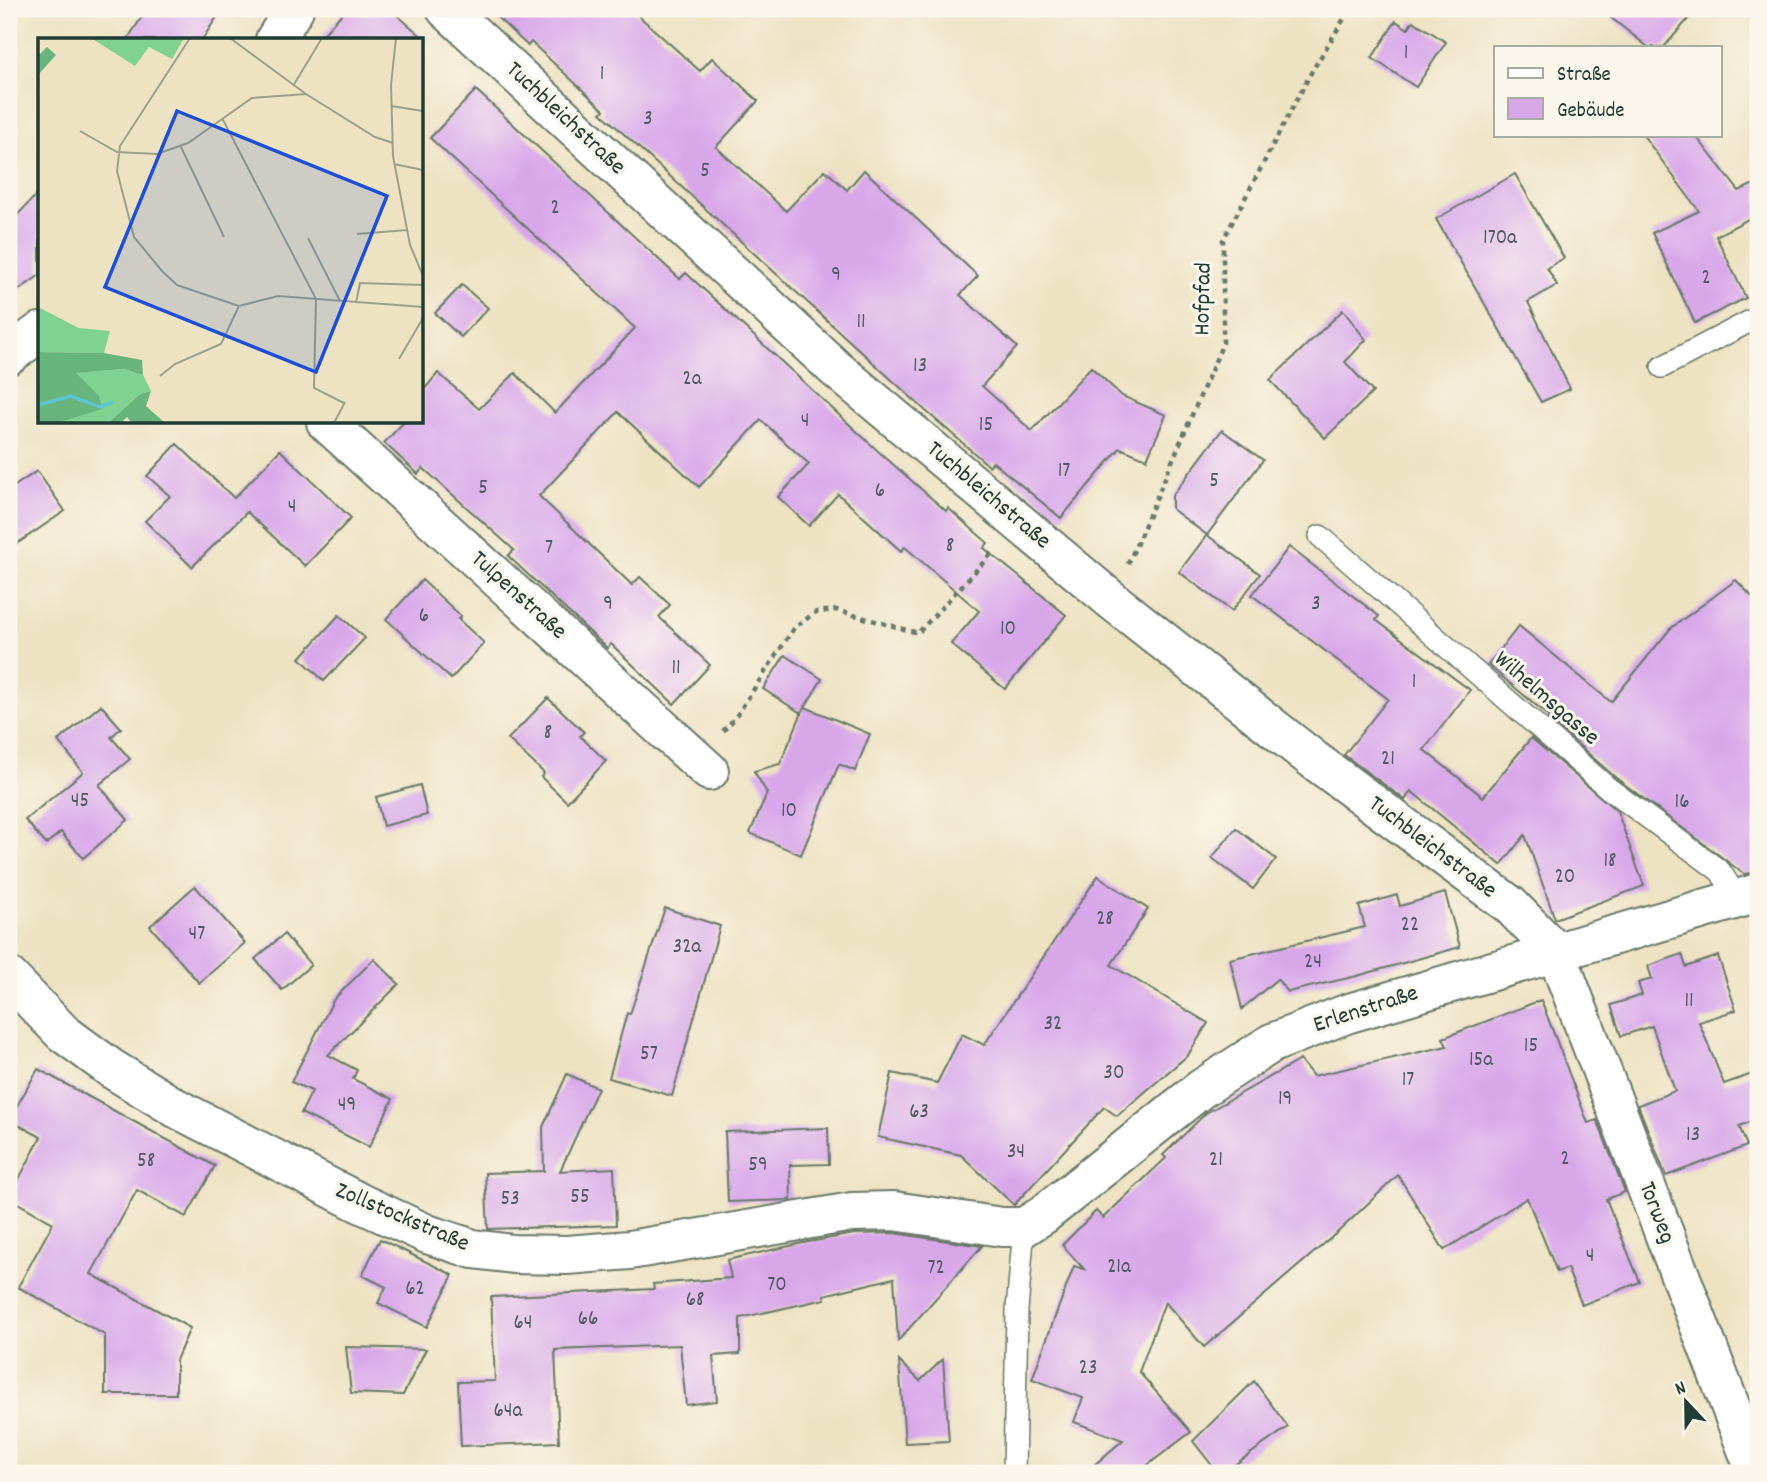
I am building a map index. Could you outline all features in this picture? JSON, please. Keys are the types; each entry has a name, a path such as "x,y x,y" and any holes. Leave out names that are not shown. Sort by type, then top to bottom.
{"street":[{"path":"276,38 294,9"},
{"name":"Tuchbleichstraße","path":"446,9 836,369 1109,598 1314,760 1510,905 1556,952"},
{"path":"9,355 38,333"},
{"name":"Tulpenstraße","path":"328,424 703,766"},
{"name":"Erlenstraße","path":"1024,1227 1043,1215 1201,1090 1272,1043 1346,1014 1748,896"},
{"name":"Torweg","path":"1556,952 1756,1473"},
{"name":"Zollstockstraße","path":"9,977 63,1033 112,1069 176,1108 360,1203 428,1234 473,1249 513,1254 567,1255 630,1251 852,1212 894,1211 1002,1227 1024,1227"}],"lane":[{"path":"1662,367 1758,317"},
{"name":"Wilhelmsgasse","path":"1320,536 1608,788 1720,871 1748,896"},
{"path":"1014,1473 1017,1310 1024,1227"}],"path":[{"name":"Hofpfad","path":"1109,598 1122,576 1223,343 1223,240 1312,71 1350,9"},
{"path":"703,766 794,628 816,612 836,610 918,633 1019,523"}],"building":[{"path":"147,9 222,9 203,38 128,38"},
{"path":"346,9 390,9 424,38 320,38"},
{"path":"488,9 631,9 700,71 712,58 758,101 716,147 786,211 825,170 847,190 864,170 978,276 960,295 1017,347 982,386 1032,431 1091,367 1122,396 1166,415 1147,459 1120,448 1061,518 993,462 989,466 927,412 601,113 604,110 531,42 528,46"},
{"path":"1600,9 1697,9 1665,46 1647,46"},
{"path":"1396,21 1408,29 1413,21 1446,42 1416,87 1372,58"},
{"path":"476,90 680,279 686,273 878,451 946,511 948,508 988,543 984,548 1066,615 1005,689 951,644 979,611 905,547 901,551 838,494 809,526 778,497 809,464 761,420 699,487 618,412 539,496 632,585 640,577 670,605 659,617 710,665 674,704 611,644 607,648 508,556 514,550 423,468 418,474 384,443 402,424 424,424 424,390 438,373 479,409 515,373 555,413 635,328 430,138"},
{"path":"1644,136 1696,136 1739,191 1758,182 1758,214 1716,236 1746,298 1695,323 1652,233 1699,211"},
{"path":"1515,174 1564,258 1547,268 1557,285 1528,302 1570,389 1541,402 1436,219"},
{"path":"38,193 38,276 9,297 9,224"},
{"path":"462,285 488,308 461,337 435,313"},
{"path":"1343,310 1366,340 1345,362 1373,392 1325,438 1270,380"},
{"path":"1222,430 1263,460 1207,535 1172,509 1172,496"},
{"path":"177,444 234,498 280,450 351,518 305,566 247,512 192,567 145,521 170,496 147,476"},
{"path":"37,471 65,511 9,549 9,490"},
{"path":"1207,535 1260,574 1232,611 1179,572"},
{"path":"1289,547 1379,616 1376,620 1470,690 1424,750 1483,797 1531,738 1617,811 1644,886 1555,919 1525,835 1501,865 1411,791 1405,800 1344,755 1388,699 1252,595"},
{"path":"422,580 461,616 458,619 484,643 451,679 386,619"},
{"path":"1736,580 1758,603 1758,872 1744,874 1616,778 1548,718 1549,716 1488,665 1519,626 1611,702 1670,629"},
{"path":"339,615 365,638 324,681 300,658"},
{"path":"785,655 822,679 805,707 870,734 855,771 839,764 801,855 750,833 767,793 754,771 780,764 804,708 801,713 763,689"},
{"path":"548,698 584,732 580,736 606,761 567,802 541,777 544,773 508,739"},
{"path":"101,705 121,728 111,737 130,759 99,785 128,820 83,858 61,832 46,844 25,820 83,772 58,741"},
{"path":"420,785 427,815 383,826 376,797"},
{"path":"1236,828 1276,859 1253,889 1212,858"},
{"path":"1098,876 1148,909 1111,965 1208,1023 1188,1055 1117,1116 1104,1107 1014,1205 961,1155 878,1137 892,1073 937,1083 962,1034 984,1045"},
{"path":"195,886 245,943 199,983 150,926"},
{"path":"1445,893 1460,947 1288,992 1277,979 1242,1009 1230,959 1365,927 1359,906 1397,895 1400,906"},
{"path":"665,908 720,926 672,1096 609,1078 627,1013 630,1014"},
{"path":"284,934 311,965 282,990 255,959"},
{"path":"1682,954 1686,967 1718,956 1736,1010 1699,1022 1724,1084 1758,1072 1758,1119 1739,1126 1747,1146 1666,1176 1638,1105 1675,1091 1652,1026 1621,1036 1611,1005 1642,995 1638,983 1652,979 1648,966"},
{"path":"374,959 399,984 328,1055 357,1070 353,1079 393,1099 369,1147 301,1113 312,1091 291,1082 334,999"},
{"path":"1541,1000 1588,1123 1597,1120 1625,1192 1606,1199 1640,1282 1582,1305 1567,1268 1557,1272 1527,1198 1444,1250 1398,1175 1339,1231 1204,1347 1165,1302 1139,1372 1191,1432 1137,1473 1085,1473 1123,1440 1074,1422 1083,1398 1032,1379 1074,1266 1084,1269 1062,1245 1096,1211 1103,1218 1166,1158 1163,1155 1206,1113 1300,1060 1313,1076 1447,1046 1443,1038"},
{"path":"38,1069 215,1166 186,1217 137,1190 91,1274 190,1328 176,1360 176,1394 105,1394 105,1335 18,1287 53,1223 9,1198 41,1137 9,1120"},
{"path":"567,1074 598,1088 560,1171 614,1168 616,1225 488,1229 485,1173 544,1171 543,1127"},
{"path":"828,1128 829,1164 790,1165 791,1200 728,1202 725,1132"},
{"path":"893,1233 982,1246 898,1341 894,1278 824,1295 825,1299 740,1318 740,1354 713,1356 717,1401 686,1405 680,1345 555,1350 559,1442 461,1446 458,1382 495,1381 491,1297 654,1289 653,1284 731,1278 727,1260 854,1234"},
{"path":"380,1239 453,1275 427,1327 378,1303 386,1287 362,1275"},
{"path":"346,1347 426,1349 403,1395 351,1393"},
{"path":"943,1359 949,1441 905,1443 899,1361 920,1381"},
{"path":"1254,1381 1288,1427 1223,1473 1218,1473 1193,1441"}]}
